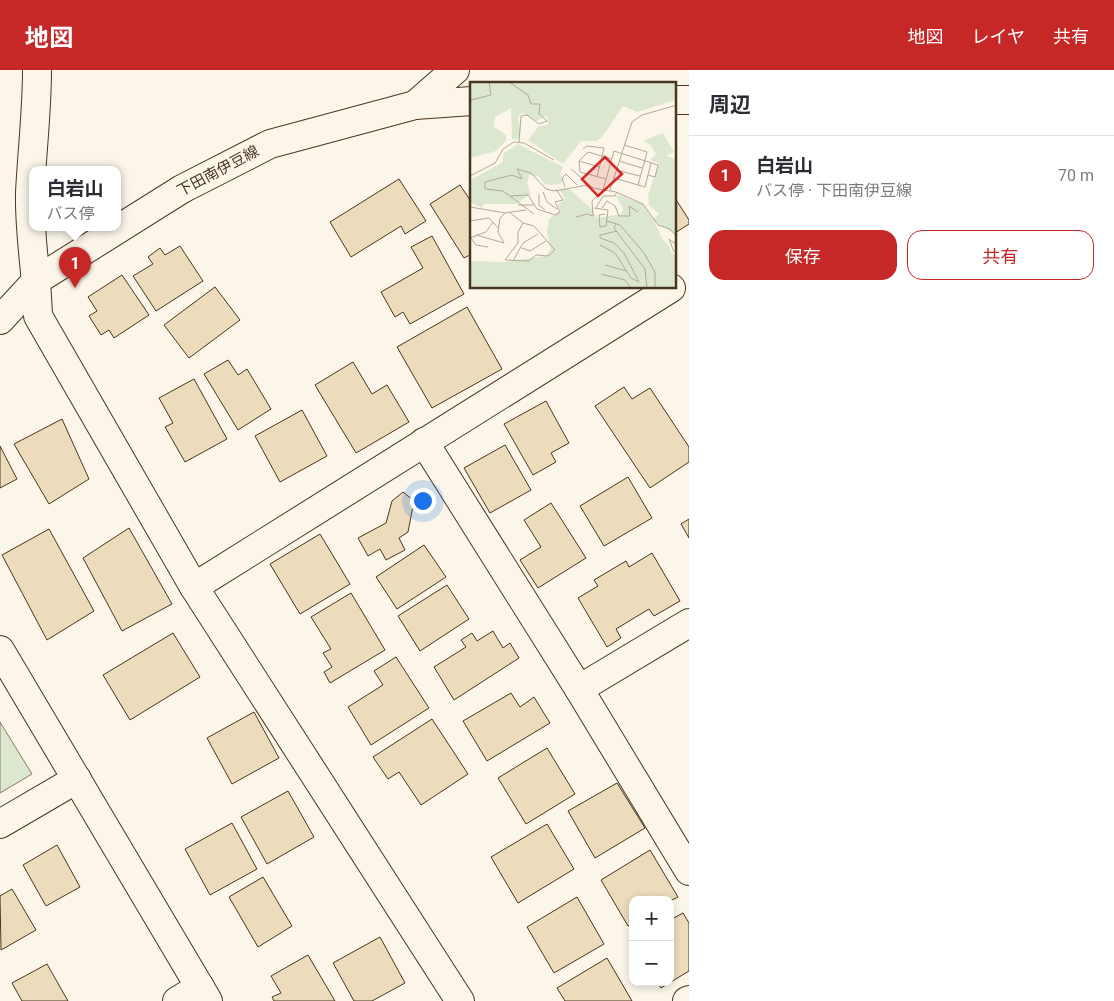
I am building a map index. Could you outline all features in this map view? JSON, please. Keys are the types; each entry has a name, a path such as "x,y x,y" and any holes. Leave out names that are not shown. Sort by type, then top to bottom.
{"street":[{"path":"32,166 38,70"},
{"path":"415,104 455,70"},
{"path":"676,100 689,100"},
{"name":"下田南伊豆線","path":"121,227 182,189 270,144 415,104 470,101"},
{"path":"32,231 37,280 38,316 194,587 460,1001"},
{"name":"下田南伊豆線","path":"0,320 37,280 115,231"},
{"path":"676,284 689,276"},
{"path":"194,587 669,289"},
{"path":"424,442 579,689 689,871"},
{"path":"579,689 689,623"},
{"path":"0,650 204,994 177,1001"},
{"path":"0,824 76,779"}],"green space":[{"path":"0,722 32,774 0,793"}],"building":[{"path":"399,179 426,221 405,234 401,226 351,257 330,222"},
{"path":"460,185 470,200 470,255 464,258 430,204"},
{"path":"676,200 689,220 689,224 676,232"},
{"path":"432,236 464,294 410,324 403,312 395,317 381,292 423,268 411,247"},
{"path":"180,246 203,281 156,311 133,276 153,264 148,257 160,248 165,255"},
{"path":"122,275 149,315 114,338 109,330 101,335 89,316 97,311 88,297"},
{"path":"215,287 240,320 189,358 164,325"},
{"path":"467,307 502,369 432,408 397,347"},
{"path":"228,360 238,375 247,369 271,409 238,430 204,374"},
{"path":"353,362 372,394 387,385 409,422 356,453 315,385"},
{"path":"194,379 227,439 185,462 165,427 173,423 159,398"},
{"path":"624,387 632,399 650,388 689,447 689,462 650,488 595,406"},
{"path":"546,401 569,443 551,453 556,462 533,475 504,424"},
{"path":"302,410 327,456 280,482 255,436"},
{"path":"62,419 89,479 49,504 14,444"},
{"path":"505,445 531,490 490,513 464,468"},
{"path":"0,446 17,479 0,488"},
{"path":"628,477 652,518 604,546 580,506"},
{"path":"403,492 414,501 408,532 399,538 405,550 386,560 380,549 368,556 358,538 386,523 392,501"},
{"path":"551,503 586,558 538,588 520,560 541,547 524,520"},
{"path":"689,519 689,538 681,524"},
{"path":"129,528 172,604 122,631 83,558"},
{"path":"49,529 94,611 47,640 2,555"},
{"path":"320,534 350,584 300,614 270,564"},
{"path":"424,545 446,577 397,609 376,577"},
{"path":"652,553 680,601 654,616 649,609 616,629 621,638 607,647 578,598 598,586 594,580 626,561 629,567"},
{"path":"447,585 469,619 420,651 398,616"},
{"path":"351,593 385,650 330,683 324,672 332,667 323,653 331,649 311,617"},
{"path":"493,631 503,648 510,643 519,658 454,700 434,667 466,647 461,640 472,633 477,641"},
{"path":"173,633 200,677 130,720 103,675"},
{"path":"396,657 429,708 371,745 348,707 383,685 374,671"},
{"path":"511,693 520,707 534,697 550,723 487,761 463,721"},
{"path":"254,712 279,758 232,784 207,738"},
{"path":"432,719 468,774 421,805 399,772 388,779 373,757"},
{"path":"547,748 575,794 526,824 498,778"},
{"path":"617,783 645,828 595,858 568,811"},
{"path":"288,791 314,837 267,864 241,817"},
{"path":"232,823 257,869 210,895 185,849"},
{"path":"547,824 574,869 518,903 491,857"},
{"path":"57,845 80,887 46,906 23,865"},
{"path":"650,850 678,897 674,899 674,896 629,896 628,926 601,880"},
{"path":"263,877 292,926 258,947 229,897"},
{"path":"12,889 36,930 1,950 0,896"},
{"path":"577,897 604,944 554,973 527,927"},
{"path":"683,913 689,923 689,971 674,980 674,941 674,918"},
{"path":"380,937 405,983 372,1001 354,1001 333,963"},
{"path":"308,955 335,1001 274,1001 272,997 281,993 271,976"},
{"path":"607,958 632,1001 565,1001 557,988"},
{"path":"47,964 68,1001 22,1001 12,983"}],"place":[{"name":"白岩山","path":"75,288"}]}
